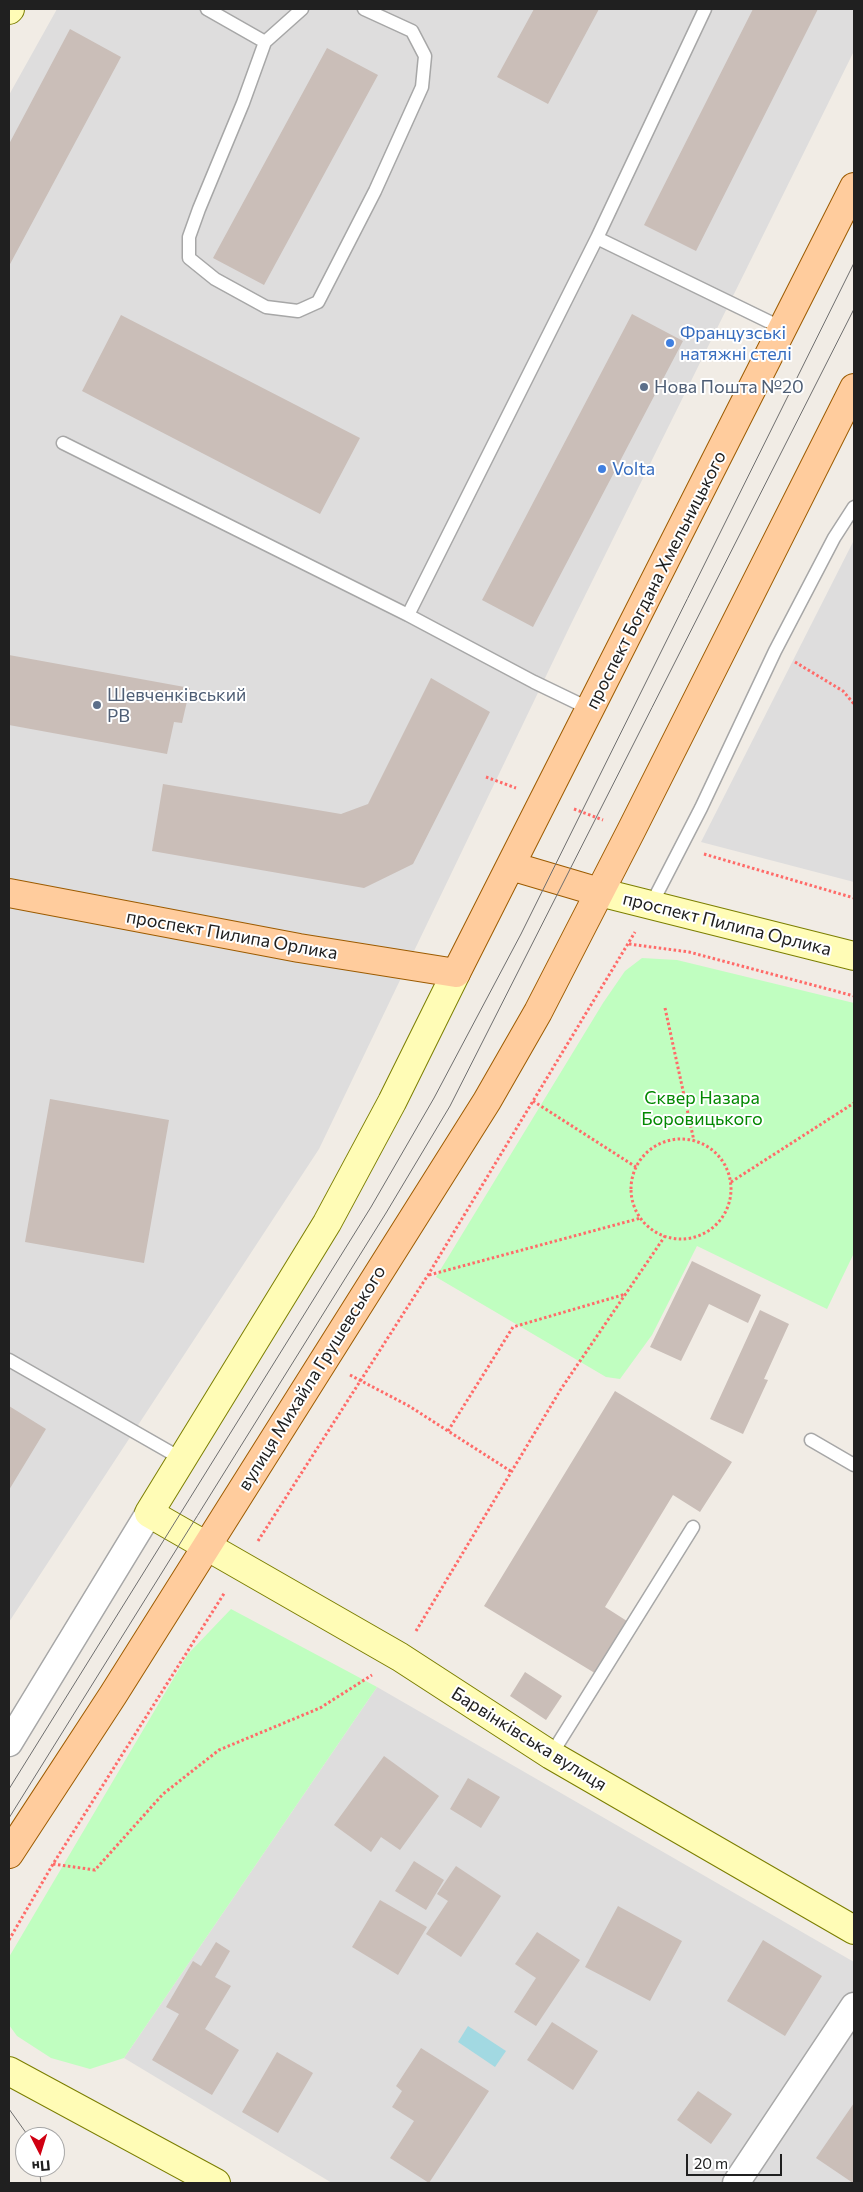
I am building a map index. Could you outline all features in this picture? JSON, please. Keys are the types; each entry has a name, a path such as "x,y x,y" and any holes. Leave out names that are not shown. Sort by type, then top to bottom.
{"main road":[{"name":"проспект Богдана Хмельницького","path":"456,973 784,329 854,187"},
{"path":"510,866 599,892 854,388"},
{"name":"вулиця Михайла Грушевського","path":"9,1854 113,1695 205,1546 487,1101 538,1012 599,892"},
{"name":"проспект Пилипа Орлика","path":"9,893 299,948 456,973"}],"street":[{"name":"проспект Пилипа Орлика","path":"599,892 854,956"},
{"path":"9,1743 327,1223 392,1102 456,973"},
{"name":"Барвінківська вулиця","path":"149,1513 400,1657 551,1755 854,1930"},
{"path":"736,2183 854,2006"},
{"path":"9,2071 216,2183"}],"lane":[{"path":"207,9 265,42"},
{"path":"302,9 265,42 243,103 198,209 189,237 189,258 215,279 266,307 298,310 318,302 375,191 422,87 426,56 412,31 364,9"},
{"path":"408,615 597,238 705,9"},
{"path":"597,238 784,329"},
{"path":"63,443 408,615 534,682 590,709"},
{"path":"651,905 702,808 775,651 834,538 854,507"},
{"path":"9,1360 182,1460"},
{"path":"811,1440 854,1465"},
{"path":"551,1755 693,1527"}],"path":[{"path":"775,651 843,690 854,704"},
{"path":"9,1940 53,1864 428,1275 651,905"},
{"path":"628,944 689,952 854,996"},
{"path":"665,1008 694,1141"},
{"path":"533,1101 636,1168"},
{"path":"731,1182 854,1103"},
{"path":"678,1139 694,1141 708,1147 720,1158 731,1182 729,1202 722,1217 711,1228 697,1236 681,1239 665,1236 651,1229 633,1205 631,1190 636,1168 650,1150 663,1142 678,1139"},
{"path":"428,1275 641,1218"},
{"path":"53,1864 95,1870 163,1794 219,1750 320,1708 400,1657 561,1389 665,1236"},
{"path":"448,1431 514,1327 627,1294"},
{"path":"324,1360 409,1406 512,1472"}],"shaded area":[{"path":"57,9 854,9 854,51 570,626 319,1149 9,1622 9,95"},
{"path":"854,540 854,882 701,842"},
{"path":"377,1687 854,1962 854,2183 332,2183 124,2058"}],"green space":[{"name":"Сквер Назара Боровицького","path":"642,958 677,960 854,1003 854,1253 827,1309 697,1246 652,1335 620,1379 606,1377 436,1277 603,1003 625,971"},
{"path":"231,1609 377,1687 124,2058 90,2069 51,2058 17,2036 9,2025 9,1957 188,1654"}],"water":[{"path":"468,2026 506,2051 495,2067 458,2042"}],"building":[{"path":"534,9 599,9 548,104 497,77"},
{"path":"753,9 818,9 696,251 644,225"},
{"path":"70,29 121,57 9,266 9,144"},
{"path":"327,48 378,75 264,285 213,258"},
{"path":"632,314 683,341 533,627 482,600"},
{"path":"121,315 360,438 320,514 82,391"},
{"name":"Шевченківський РВ","path":"9,655 190,688 182,723 174,722 167,754 9,725"},
{"path":"431,678 490,712 413,864 364,888 152,851 163,784 341,814 368,804"},
{"path":"50,1099 169,1120 144,1263 25,1242"},
{"path":"692,1261 761,1295 748,1323 709,1304 681,1361 650,1347"},
{"path":"760,1310 789,1324 764,1379 768,1380 743,1434 710,1419"},
{"path":"615,1391 732,1462 700,1512 673,1495 605,1607 630,1623 598,1675 484,1606"},
{"path":"9,1406 46,1429 9,1490"},
{"path":"525,1672 562,1696 546,1720 510,1696"},
{"path":"384,1756 439,1796 400,1850 381,1837 371,1852 334,1825"},
{"path":"468,1778 500,1797 481,1828 450,1809"},
{"path":"414,1861 444,1880 426,1910 395,1891"},
{"path":"456,1866 501,1896 461,1957 426,1934 448,1901 437,1894"},
{"path":"380,1900 427,1927 398,1975 352,1947"},
{"path":"618,1906 682,1941 650,2001 585,1967"},
{"path":"537,1932 580,1960 536,2026 514,2012 536,1978 515,1964"},
{"path":"763,1940 822,1976 785,2036 727,2001"},
{"path":"216,1942 230,1951 215,1977 231,1986 205,2029 239,2050 212,2095 152,2060 179,2014 166,2007 193,1961 201,1966"},
{"path":"552,2022 598,2051 573,2090 527,2060"},
{"path":"421,2048 489,2091 429,2183 390,2158 414,2121 392,2107 402,2091 396,2086"},
{"path":"277,2052 313,2073 278,2133 242,2112"},
{"path":"698,2091 732,2114 711,2144 677,2120"},
{"path":"854,2103 854,2183 853,2183 816,2158"}],"tram line":[{"path":"9,1789 371,1207 434,1098 521,934 854,263"},
{"path":"9,1818 386,1213 450,1106 854,309"},
{"path":"9,2109 22,2127"},
{"path":"40,2177 41,2183"}],"place":[{"name":"Французські натяжні стелі","path":"670,343"},
{"name":"Нова Пошта №20","path":"644,387"},
{"name":"Volta","path":"602,469"},
{"name":"Шевченківський РВ","path":"97,705"}]}
